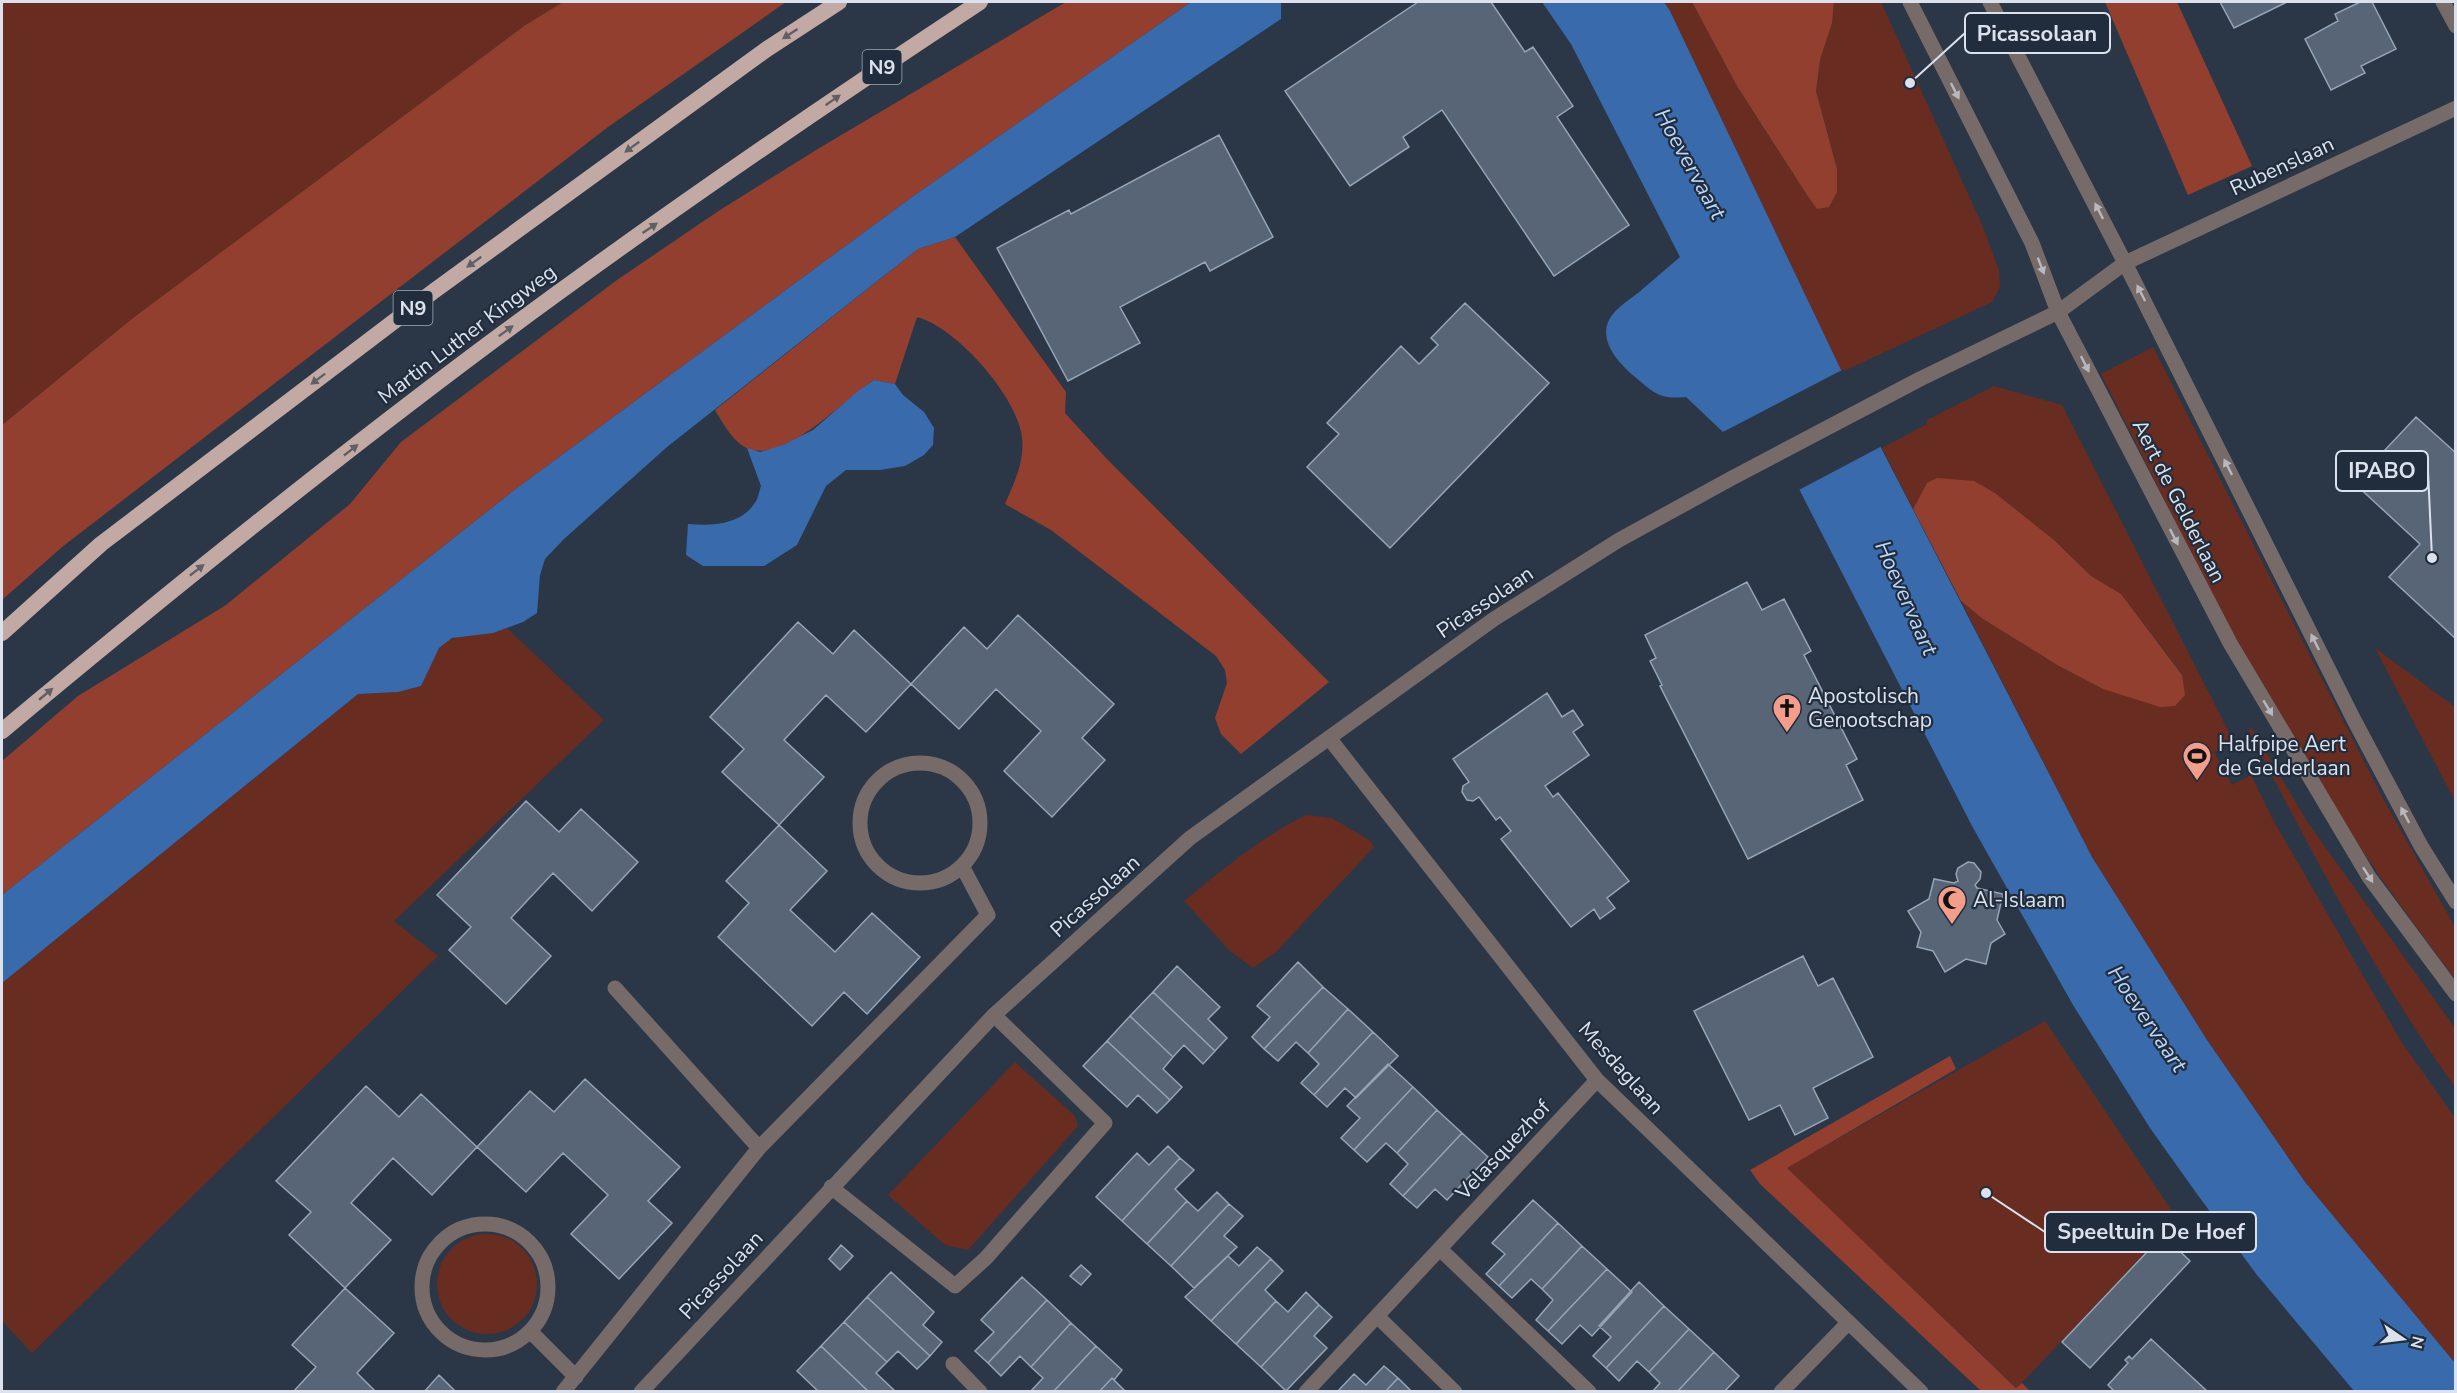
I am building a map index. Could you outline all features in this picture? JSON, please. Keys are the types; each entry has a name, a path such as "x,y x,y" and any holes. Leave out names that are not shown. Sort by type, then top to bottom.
{"highway":[{"name":"N9","path":"2,633 101,544 424,299 767,49 839,2"},
{"name":"Martin Luther Kingweg","path":"2,731 163,597 485,346 855,84 980,2"}],"street":[{"name":"Aert de Gelderlaan","path":"1910,2 2032,243 2058,312 2230,643 2369,877 2456,994"},
{"path":"1990,2 2126,263 2354,720 2421,846 2456,902"},
{"path":"2443,2 2456,26"},
{"name":"Rubenslaan","path":"2058,312 2126,263 2456,108"},
{"name":"Picassolaan","path":"641,1392 994,1016 1190,838 1494,619 1619,540 1909,386 2058,312"},
{"name":"Mesdaglaan","path":"1329,738 1597,1080 1921,1392"},
{"path":"924,763 944,767 961,778 973,793 980,812 980,832 974,851 962,867 945,878 926,883 906,882 888,874 873,860 864,843 860,823 863,804 872,786 887,773 905,764 924,763"},
{"path":"563,1392 759,1148 988,915 962,867"},
{"path":"615,988 759,1148"},
{"path":"831,1187 955,1286 986,1258 1106,1123 994,1016"},
{"name":"Velasquezhof","path":"1306,1392 1597,1080"},
{"path":"485,1224 506,1228 524,1238 538,1254 546,1273 548,1294 542,1314 530,1331 514,1344 494,1350 473,1350 453,1342 437,1330 426,1312 422,1292 423,1271 432,1252 447,1237 465,1227 485,1224"},
{"path":"1440,1248 1589,1392"},
{"path":"1377,1316 1455,1392"},
{"path":"1781,1392 1848,1323"},
{"path":"530,1331 576,1377"},
{"path":"953,1364 980,1392"}],"shaded area":[{"path":"2,2 563,2 524,26 133,318 2,425"},
{"path":"563,2 786,2 608,127 62,547 2,600 2,425 133,318 524,26"},
{"path":"1066,2 1191,2 912,197 517,488 2,895 2,761 78,696 226,605 350,504 401,442 617,280 720,210 821,147"},
{"path":"1664,2 1692,2 1737,86 1818,209 1837,169 1816,91 1820,60 1832,23 1834,2 1881,2 1983,227 1999,270 2000,287 1992,302 1842,372"},
{"path":"1692,2 1834,2 1832,23 1820,60 1816,91 1837,169 1837,192 1829,207 1817,209 1807,195 1737,86"},
{"path":"2105,2 2177,2 2252,166 2188,195"},
{"path":"955,237 1066,392 1065,413 1106,458 1329,682 1241,754 1221,734 1215,718 1227,683 1225,670 1216,656 1051,530 1005,504 1022,455 1022,437 1018,420 1009,402 982,365 949,334 933,323 917,317 895,384 874,380 812,429 775,448 758,451 743,446 724,425 715,410 918,249"},
{"path":"2153,347 2381,795 2455,927 2455,979 2362,851 2282,723 2202,574 2101,374"},
{"path":"1994,386 2062,405 2234,742 2214,752 2232,785 2251,775 2272,818 2401,1041 2455,1118 2455,1363 2305,1182 2207,1040 2092,857 1961,601 1983,619 2059,666 2103,689 2182,674 2121,594 2091,576 2054,540 1995,493 1973,481 1927,483 1913,509 1882,448 1927,424 1927,420"},
{"path":"1937,478 1974,481 1995,493 2054,540 2091,576 2121,594 2182,675 2185,695 2175,706 2160,707 2103,689 2059,666 1983,619 1961,601 1913,509 1927,483"},
{"path":"507,628 604,720 394,921 438,956 32,1353 2,1321 2,983 358,694 398,692 421,686 434,657 446,643 462,636"},
{"path":"2375,648 2455,707 2455,801"},
{"path":"2251,727 2308,823 2455,1028 2455,1087 2398,1002 2346,913 2249,732"},
{"path":"1306,815 1332,818 1369,840 1374,847 1275,953 1253,968 1230,951 1184,901 1258,843"},
{"path":"2045,1021 2177,1219 2017,1388 1786,1168"},
{"path":"1950,1056 1956,1069 1787,1168 2016,1388 2022,1383 2030,1391 1981,1391 1760,1184 1750,1170"},
{"path":"1015,1062 1075,1116 1078,1126 968,1250 945,1245 888,1195"},
{"path":"487,1234 506,1238 522,1249 533,1265 537,1284 533,1303 522,1319 506,1330 487,1334 468,1330 452,1319 441,1303 437,1284 441,1265 452,1249 468,1238"}],"water":[{"path":"1191,2 1281,2 1281,19 955,237 918,249 667,447 564,539 545,559 540,575 537,613 523,622 493,633 452,638 439,648 421,686 398,692 358,694 2,983 2,895 517,488 912,197"},
{"name":"Hoevervaart","path":"1542,2 1664,2 1670,11 1842,372 2092,857 2207,1040 2305,1182 2455,1363 2455,1391 2354,1391 2257,1275 2150,1128 2073,1005 1972,826 1761,415 1723,432 1686,397 1677,398 1657,394 1627,370 1615,356 1610,348 1606,331 1613,314 1680,257 1571,44"},
{"path":"874,380 895,384 903,395 924,412 934,428 933,445 924,455 905,466 880,470 846,470 826,486 797,545 764,566 703,566 686,555 688,524 706,525 733,520 748,511 756,500 761,486 747,448 760,452 783,445 813,430"}],"pier":[{"path":"1844,369 1884,445 1797,491 1759,418 1724,435 1721,433"}],"building":[{"path":"1418,2 1491,2 1525,52 1533,47 1573,106 1557,117 1629,225 1554,276 1442,110 1403,137 1409,147 1350,186 1285,91"},
{"path":"2220,2 2287,2 2234,28"},
{"path":"2360,2 2372,2 2396,49 2361,66 2365,73 2331,90 2305,39 2338,21 2335,14"},
{"path":"1219,135 1273,237 1210,271 1205,262 1120,307 1140,343 1068,381 997,248 1069,210 1071,214"},
{"path":"1465,303 1549,383 1390,548 1307,467 1339,434 1327,423 1401,346 1419,364 1438,345 1431,338"},
{"path":"2416,417 2456,453 2456,639 2389,577 2420,544 2354,483"},
{"path":"1747,582 1762,610 1784,599 1811,651 1804,655 1857,759 1846,765 1863,800 1748,859 1660,686 1662,685 1650,661 1656,658 1645,635"},
{"path":"1018,615 1114,704 1082,738 1105,760 1052,817 1004,771 1041,731 996,689 959,729 911,684 964,627 987,649"},
{"path":"798,622 833,654 854,630 911,684 866,732 826,695 784,740 824,777 779,825 722,772 744,749 710,717"},
{"path":"1547,693 1562,717 1573,710 1583,725 1573,732 1589,755 1545,786 1553,797 1558,793 1629,881 1607,898 1615,908 1600,919 1594,909 1571,927 1501,839 1511,831 1500,817 1496,820 1479,797 1473,801 1467,800 1462,792 1463,786 1469,782 1453,759"},
{"path":"526,801 559,832 581,809 638,862 592,911 553,873 511,918 551,956 506,1004 449,950 471,927 437,895"},
{"path":"779,825 827,871 790,910 835,952 872,913 920,957 867,1014 844,992 812,1026 718,937 749,903 726,881"},
{"path":"1968,862 1974,863 1981,872 1980,879 1975,885 1977,888 2003,894 1997,920 2005,934 1991,943 1986,964 1966,959 1945,972 1933,951 1917,947 1921,932 1908,911 1929,899 1934,879 1954,883 1958,881 1956,874 1958,868"},
{"path":"1803,956 1818,986 1833,978 1873,1057 1813,1088 1828,1118 1795,1135 1780,1105 1749,1120 1694,1011"},
{"path":"1298,962 1323,987 1264,1049 1252,1037 1270,1017 1257,1006"},
{"path":"1177,966 1220,1007 1208,1019 1227,1038 1215,1051 1153,992"},
{"path":"1323,987 1348,1009 1308,1053 1296,1042 1278,1061 1264,1049"},
{"path":"1153,992 1215,1051 1203,1064 1184,1045 1173,1057 1130,1016"},
{"path":"1348,1009 1373,1032 1314,1095 1301,1083 1319,1064 1308,1053"},
{"path":"1130,1016 1173,1057 1163,1069 1182,1087 1170,1100 1107,1041"},
{"path":"1373,1032 1398,1056 1356,1098 1345,1088 1327,1107 1314,1095"},
{"path":"1107,1041 1170,1100 1157,1113 1138,1095 1127,1107 1083,1066"},
{"path":"1388,1064 1413,1087 1354,1150 1341,1138 1360,1118 1347,1106"},
{"path":"585,1079 680,1167 648,1201 672,1223 619,1279 571,1234 608,1195 563,1153 526,1192 477,1147 530,1091 554,1112"},
{"path":"366,1086 399,1117 421,1094 477,1147 432,1195 393,1158 351,1203 391,1240 345,1288 289,1235 311,1212 276,1181"},
{"path":"1413,1087 1437,1110 1397,1153 1386,1143 1367,1162 1354,1150"},
{"path":"1437,1110 1462,1133 1403,1196 1390,1184 1408,1164 1397,1153"},
{"path":"1462,1133 1488,1157 1447,1200 1435,1189 1417,1208 1403,1196"},
{"path":"1168,1146 1180,1158 1122,1221 1096,1197 1137,1153 1149,1165"},
{"path":"1180,1158 1194,1170 1175,1189 1187,1201 1147,1244 1122,1221"},
{"path":"1217,1192 1229,1204 1171,1266 1147,1244 1187,1201 1198,1211"},
{"path":"1533,1200 1558,1223 1499,1286 1486,1274 1505,1254 1492,1243"},
{"path":"1229,1204 1243,1216 1224,1236 1237,1247 1194,1288 1171,1266"},
{"path":"1558,1223 1582,1246 1542,1289 1531,1279 1512,1298 1499,1286"},
{"path":"2163,1235 2190,1261 2090,1368 2062,1342"},
{"path":"841,1245 853,1256 840,1270 829,1259"},
{"path":"1582,1246 1607,1269 1548,1331 1536,1320 1553,1300 1542,1289"},
{"path":"1257,1247 1271,1259 1211,1321 1185,1297 1228,1256 1239,1266"},
{"path":"1271,1259 1283,1271 1265,1290 1276,1301 1236,1344 1211,1321"},
{"path":"1081,1265 1091,1274 1081,1285 1070,1276"},
{"path":"1607,1269 1632,1292 1592,1336 1580,1325 1562,1344 1548,1331"},
{"path":"891,1272 934,1312 923,1325 942,1342 930,1356 867,1297"},
{"path":"1022,1277 1047,1300 988,1363 975,1351 994,1332 981,1320"},
{"path":"1639,1282 1664,1306 1606,1368 1593,1356 1611,1337 1599,1326"},
{"path":"345,1288 394,1333 357,1373 376,1392 293,1392 316,1367 292,1345"},
{"path":"1306,1292 1319,1305 1261,1367 1236,1344 1276,1301 1288,1312"},
{"path":"867,1297 930,1356 917,1369 898,1351 887,1362 844,1322"},
{"path":"1047,1300 1071,1323 1031,1367 1020,1356 1001,1376 988,1363"},
{"path":"1319,1305 1332,1317 1314,1336 1327,1348 1286,1391 1261,1367"},
{"path":"1664,1306 1689,1329 1649,1372 1637,1361 1619,1381 1606,1368"},
{"path":"844,1322 887,1362 876,1373 896,1392 869,1392 821,1346"},
{"path":"1071,1323 1096,1346 1053,1392 1030,1392 1043,1378 1031,1367"},
{"path":"1689,1329 1714,1352 1677,1392 1652,1392 1660,1383 1649,1372"},
{"path":"2151,1339 2208,1392 2115,1392 2108,1385 2128,1363 2125,1360 2129,1356 2132,1359"},
{"path":"821,1346 869,1392 819,1392 797,1371"},
{"path":"1096,1346 1122,1370 1114,1380 1112,1378 1099,1392 1053,1392"},
{"path":"1714,1352 1739,1376 1724,1392 1677,1392"},
{"path":"1384,1366 1398,1378 1385,1392 1337,1392 1354,1374 1366,1385"},
{"path":"439,1375 456,1392 424,1392"},
{"path":"1112,1378 1126,1392 1099,1392"},
{"path":"1398,1378 1410,1390 1409,1392 1385,1392"}],"place":[{"name":"Picassolaan","path":"1910,83"},
{"name":"IPABO","path":"2432,558"},
{"name":"Apostolisch Genootschap","path":"1787,734"},
{"name":"Halfpipe Aert de Gelderlaan","path":"2197,782"},
{"name":"Al-Islaam","path":"1952,926"},
{"name":"Speeltuin De Hoef","path":"1986,1193"}]}
